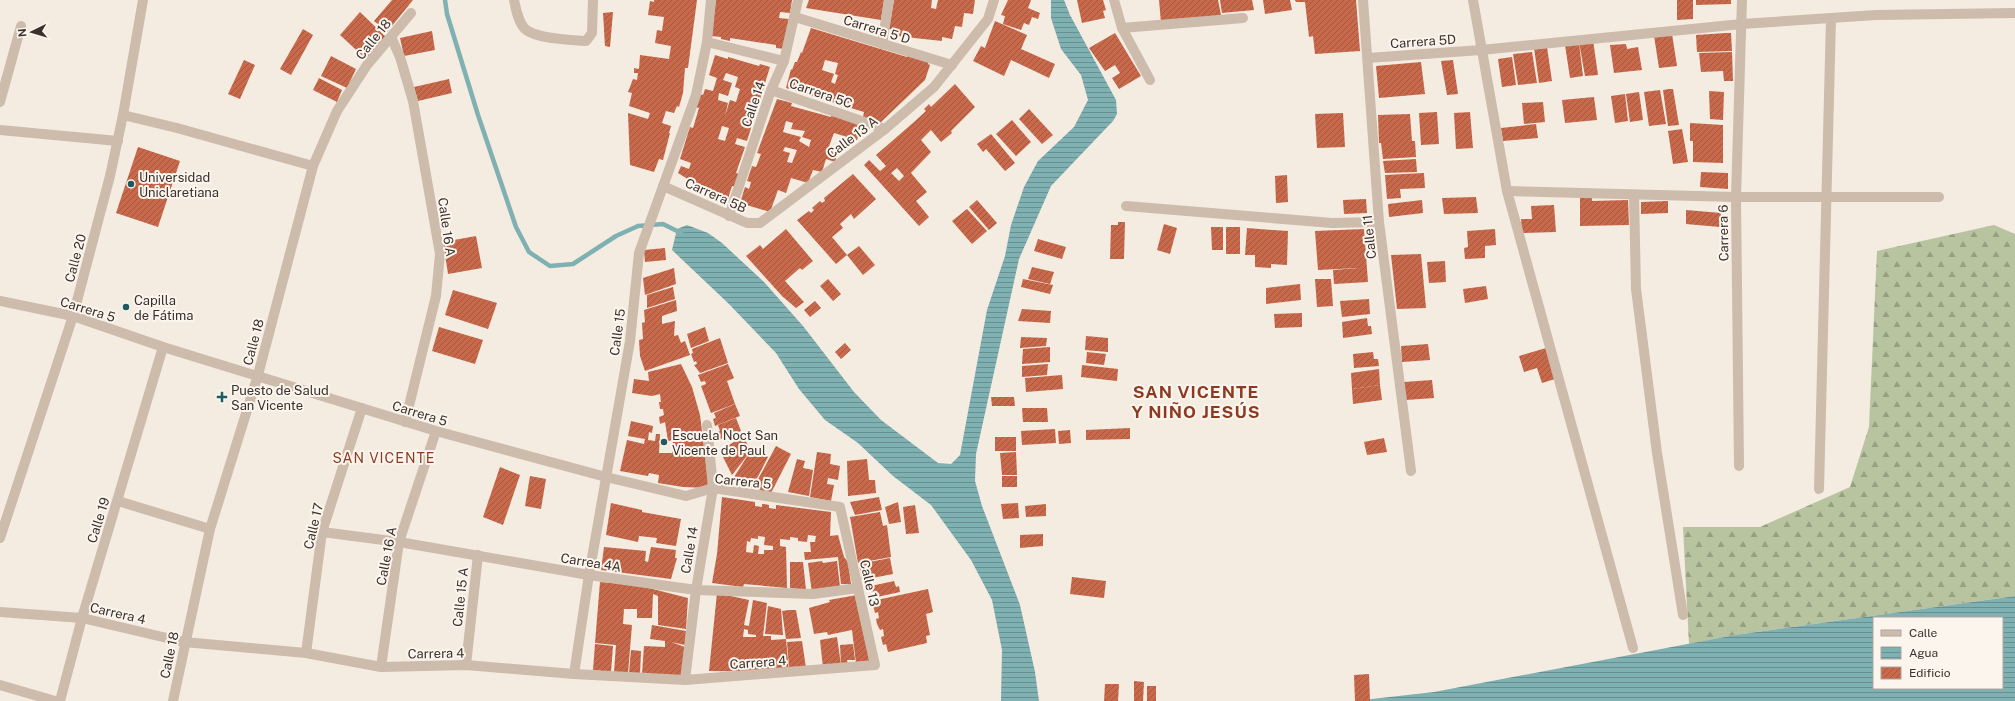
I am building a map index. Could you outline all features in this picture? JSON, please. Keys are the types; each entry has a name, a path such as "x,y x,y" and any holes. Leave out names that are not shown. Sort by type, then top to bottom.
{"street":[{"path":"514,0 518,16 525,29 535,34 586,41 592,33 593,0"},
{"name":"Calle 15","path":"574,674 589,575 630,341 639,253 658,204 663,186 696,95 707,42 712,0"},
{"name":"Calle 14","path":"730,216 771,90 784,61 798,0"},
{"path":"882,44 889,0"},
{"path":"952,65 988,19 994,0"},
{"path":"1114,0 1122,28 1150,80"},
{"name":"Calle 11","path":"1363,0 1379,222 1411,471"},
{"path":"1473,0 1506,191 1633,648"},
{"name":"Carrera 6","path":"1739,466 1736,197 1742,0"},
{"name":"Calle 20","path":"0,538 73,316 118,141 141,5"},
{"name":"Calle 18","path":"173,701 184,642 210,529 258,375 313,166 337,111 367,65 411,13"},
{"name":"Carrera 5D","path":"1368,58 1481,50 1742,24 1876,15 2015,13"},
{"name":"Carrera 5 D","path":"795,17 952,65"},
{"path":"1122,28 1243,18"},
{"path":"1819,489 1831,18"},
{"path":"0,102 21,26"},
{"name":"Calle 16 A","path":"391,37 400,57 413,101 440,254 436,296 405,422"},
{"name":"Carrera 5C","path":"707,42 784,61"},
{"name":"Calle 13 A","path":"760,223 885,129 934,87 952,65"},
{"name":"Carrera 5C","path":"771,90 885,129"},
{"path":"123,115 177,128 313,166"},
{"path":"0,130 118,141"},
{"name":"Carrera 5B","path":"663,186 748,223 760,223"},
{"path":"1506,191 1736,197 1940,197"},
{"path":"1634,194 1636,289 1657,453 1683,616"},
{"path":"1126,206 1332,223 1379,222"},
{"name":"Carrera 5","path":"0,301 73,316 163,347 258,375 405,422 606,477 686,496 713,488 840,507"},
{"name":"Calle 19","path":"60,701 82,618 163,347"},
{"name":"Calle 17","path":"306,653 322,532 362,408"},
{"name":"Calle 14","path":"685,680 696,590 713,488 707,425"},
{"name":"Calle 16 A","path":"381,667 399,542 436,431"},
{"path":"118,501 210,529"},
{"name":"Calle 13","path":"840,507 875,665"},
{"name":"Carrea 4A","path":"322,532 399,542 589,575 696,590 813,594 858,588"},
{"name":"Calle 15 A","path":"466,665 478,555"},
{"name":"Carrera 4","path":"0,612 82,618 184,642 306,653 381,667 466,665 574,674 685,680 875,665"},
{"path":"0,685 55,701"}],"green space":[{"path":"1994,225 2015,234 2015,596 1735,635 1689,644 1683,527 1760,527 1850,487 1869,427 1877,251"}],"water":[{"path":"1051,0 1064,0 1070,15 1116,100 1117,114 1113,121 1051,186 1019,259 976,454 975,481 982,506 1020,605 1035,672 1039,701 1001,701 1002,650 992,600 971,560 931,505 893,476 858,443 825,420 799,389 776,353 729,304 672,250 677,229 687,225 708,233 722,243 764,282 803,326 854,392 881,420 938,463 951,464 960,455 987,310 1005,256 1011,225 1024,187 1038,161 1074,127 1088,100 1081,75 1061,49 1051,18"},
{"path":"2015,596 2015,701 1354,701 1434,692 1735,635"}],"building":[{"path":"392,0 413,0 387,32 374,21"},
{"path":"654,0 697,0 688,68 685,68 683,93 679,107 677,106 674,113 666,111 662,123 671,126 670,133 663,160 659,159 654,172 630,165 628,113 648,119 650,113 629,106 632,93 628,92 633,79 637,80 638,73 634,73 634,68 639,69 640,55 669,59 671,46 655,43 657,30 662,31 664,17 648,15 650,1 654,2"},
{"path":"716,0 792,0 790,13 780,12 779,18 789,19 785,49 776,48 776,45 730,38 730,41 721,39 721,37 711,36"},
{"path":"809,0 884,0 881,20 806,8"},
{"path":"894,0 932,0 931,8 936,9 938,0 975,0 973,14 964,13 962,27 955,26 952,39 942,37 942,41 896,36 897,30 889,29"},
{"path":"1008,0 1031,0 1028,8 1040,13 1038,19 1032,17 1029,25 1024,23 1021,30 1003,24 1005,16 1001,15"},
{"path":"1077,0 1103,0 1106,10 1103,11 1105,18 1082,23"},
{"path":"1159,0 1218,0 1221,15 1161,23"},
{"path":"1220,0 1252,0 1254,10 1222,13"},
{"path":"1263,0 1290,0 1292,10 1265,14"},
{"path":"1295,0 1356,0 1360,51 1315,54 1313,36 1309,37 1305,2 1296,2"},
{"path":"1677,0 1693,0 1693,19 1677,20"},
{"path":"1696,0 1731,0 1731,4 1696,5"},
{"path":"360,12 386,37 366,59 340,35"},
{"path":"613,12 610,47 605,46 603,13"},
{"path":"995,21 1027,35 1021,49 1055,64 1049,78 1011,60 1004,76 973,61 981,46 985,48"},
{"path":"811,28 907,57 908,54 929,61 928,64 930,65 925,80 880,123 863,117 864,112 851,108 852,105 846,102 845,106 786,88 791,69 792,70 795,62 797,62 801,52 802,53","holes":["825,60 838,63 835,74 838,75 835,84 831,82 834,74 822,70"]},
{"path":"303,29 313,35 291,75 280,69"},
{"path":"432,31 435,50 404,56 400,38"},
{"path":"1115,33 1141,76 1119,89 1112,78 1120,73 1115,65 1105,71 1089,48"},
{"path":"1731,33 1732,51 1697,52 1696,35"},
{"path":"1672,34 1677,66 1659,68 1654,36"},
{"path":"1593,40 1598,75 1585,76 1579,42"},
{"path":"1579,43 1583,76 1570,78 1565,45"},
{"path":"1626,44 1627,49 1638,47 1642,70 1614,73 1610,45"},
{"path":"1547,47 1552,81 1539,83 1534,48"},
{"path":"1532,52 1537,83 1518,85 1513,54"},
{"path":"1732,52 1733,81 1724,81 1723,71 1701,72 1699,53"},
{"path":"715,55 728,59 728,57 759,66 760,64 770,67 747,141 737,138 735,144 745,147 736,173 740,174 736,187 732,186 727,202 719,200 720,197 691,185 691,181 678,173 681,166 689,169 691,163 680,159 690,127 693,128 699,108 695,107 699,94 703,95 705,89 713,91 717,78 709,75","holes":["726,73 738,77 735,87 740,89 736,102 730,100 725,116 728,103 718,100 719,93 728,96 732,83 723,80","722,126 729,128 725,141 718,139"]},
{"path":"331,56 356,69 347,88 321,76"},
{"path":"1512,57 1516,85 1502,87 1498,59"},
{"path":"244,60 255,65 240,99 228,94"},
{"path":"1453,60 1458,94 1447,95 1441,61"},
{"path":"1421,62 1425,94 1379,98 1376,66"},
{"path":"319,78 342,90 337,102 313,90"},
{"path":"449,79 452,93 418,101 414,87"},
{"path":"955,84 975,107 951,131 952,133 941,142 931,130 921,140 931,152 911,173 927,192 916,201 929,217 919,226 864,165 869,160 880,171 886,166 876,155 926,111 924,109 929,104 931,107","holes":["897,168 904,176 899,181 891,173"]},
{"path":"1673,89 1679,125 1668,126 1663,90"},
{"path":"1660,90 1666,124 1649,126 1644,92"},
{"path":"1709,91 1724,92 1723,120 1710,119"},
{"path":"1639,92 1643,120 1630,122 1626,94"},
{"path":"1625,94 1628,121 1615,123 1611,96"},
{"path":"1594,97 1597,120 1565,123 1562,100"},
{"path":"777,99 792,103 791,106 831,117 832,115 862,124 857,140 834,133 829,146 839,149 835,162 826,159 822,172 813,170 808,183 791,178 786,193 778,190 770,212 740,203 745,187 749,189 750,186 751,182 747,181 752,166 756,167 761,154 757,153","holes":["786,121 793,123 791,129 805,131 802,137 811,140 809,147 799,141 801,137 783,132","785,147 797,150 792,163 787,162 790,153 783,151"]},
{"path":"1543,102 1545,122 1524,124 1522,103"},
{"path":"1029,109 1053,135 1042,144 1019,119"},
{"path":"1437,112 1439,144 1421,145 1419,113"},
{"path":"1470,112 1473,148 1456,149 1454,113"},
{"path":"1343,113 1345,147 1317,148 1315,114"},
{"path":"1410,114 1412,141 1415,141 1416,157 1383,159 1381,143 1379,143 1378,115"},
{"path":"1012,120 1031,142 1016,156 996,134"},
{"path":"1690,123 1723,125 1723,163 1693,162 1693,141 1690,141"},
{"path":"1536,124 1538,138 1503,141 1501,128"},
{"path":"1682,129 1688,162 1673,164 1668,131"},
{"path":"991,134 1015,163 1005,171 986,149 983,152 977,144"},
{"path":"138,147 180,161 158,227 116,213"},
{"path":"1416,159 1417,172 1385,173 1383,161"},
{"path":"1701,172 1728,173 1728,189 1700,187"},
{"path":"1424,173 1425,188 1400,189 1401,198 1387,199 1385,175"},
{"path":"853,174 876,199 854,219 851,214 840,224 843,228 832,237 847,255 836,264 797,220 809,211 811,213 814,210 812,208 820,201 822,203 825,201 824,198"},
{"path":"1287,175 1288,202 1276,203 1275,176"},
{"path":"1580,196 1592,196 1592,201 1628,200 1629,225 1580,226"},
{"path":"1476,197 1478,213 1444,214 1442,198"},
{"path":"1366,199 1367,213 1344,214 1343,200"},
{"path":"977,200 997,223 989,230 969,207"},
{"path":"1422,200 1423,213 1389,217 1388,204"},
{"path":"1668,201 1668,213 1641,214 1641,202"},
{"path":"1554,205 1556,232 1522,233 1521,219 1532,219 1531,206"},
{"path":"967,209 987,231 972,244 952,221"},
{"path":"1686,210 1721,213 1720,227 1686,224"},
{"path":"1118,222 1125,222 1124,259 1110,259 1111,225 1118,225"},
{"path":"1164,224 1177,228 1170,254 1157,250"},
{"path":"1211,227 1223,227 1223,250 1212,250"},
{"path":"1226,227 1240,227 1240,254 1226,254"},
{"path":"1247,228 1288,231 1287,265 1271,264 1271,268 1255,267 1255,255 1245,255"},
{"path":"786,229 813,261 802,270 800,268 785,281 804,302 796,308 782,296 746,256 760,245 763,249"},
{"path":"1364,229 1368,282 1334,284 1333,270 1359,268 1318,270 1315,231"},
{"path":"1495,229 1496,245 1485,246 1485,258 1465,259 1464,248 1468,247 1467,231"},
{"path":"476,236 482,268 448,274 443,242"},
{"path":"1038,239 1066,247 1062,259 1034,251"},
{"path":"859,246 875,265 863,275 847,255"},
{"path":"665,248 666,260 645,262 644,250"},
{"path":"1421,254 1426,308 1397,309 1391,255"},
{"path":"1445,261 1446,282 1429,283 1427,262"},
{"path":"1032,267 1054,272 1050,284 1028,279"},
{"path":"674,268 676,284 645,295 643,278"},
{"path":"828,279 841,294 833,301 820,286"},
{"path":"1023,279 1053,285 1050,294 1021,287"},
{"path":"1315,279 1331,279 1333,306 1317,307"},
{"path":"1300,284 1301,300 1266,304 1266,288"},
{"path":"1486,286 1488,299 1465,303 1463,289"},
{"path":"673,287 675,299 647,308 647,295"},
{"path":"453,290 497,303 488,329 445,315"},
{"path":"1369,299 1370,314 1342,317 1340,301"},
{"path":"676,300 677,311 662,316 662,324 675,321 674,336 678,335 681,343 685,341 690,355 645,371 640,356 639,340 643,339 642,323 645,322 644,310"},
{"path":"815,301 821,308 810,317 804,310"},
{"path":"1022,309 1051,311 1050,323 1018,321"},
{"path":"1302,313 1302,327 1275,328 1274,314"},
{"path":"1367,318 1368,326 1371,326 1372,334 1343,338 1342,322"},
{"path":"439,327 483,340 475,364 432,351"},
{"path":"705,327 709,341 691,348 687,334"},
{"path":"1086,336 1108,338 1108,352 1085,350"},
{"path":"1021,337 1047,338 1046,346 1020,348"},
{"path":"720,338 728,363 700,373 694,365 697,364 696,361 694,362 691,354 693,353 692,349"},
{"path":"845,343 851,350 841,359 835,352"},
{"path":"1428,344 1430,360 1402,362 1401,346"},
{"path":"1050,347 1050,362 1022,364 1023,349"},
{"path":"1546,348 1555,379 1542,383 1537,368 1524,372 1519,356"},
{"path":"1087,352 1106,354 1104,365 1086,363"},
{"path":"1373,352 1374,359 1378,359 1379,366 1354,368 1353,354"},
{"path":"681,364 692,387 700,415 709,488 683,487 658,483 659,475 649,473 648,476 620,471 627,440 644,444 645,439 628,436 631,421 653,426 652,433 649,432 648,440 655,441 656,434 660,434 659,453 672,453 673,440 668,441 665,422 660,424 659,417 664,415 663,409 660,409 660,394 652,396 632,393 634,379 649,381 648,372"},
{"path":"728,364 734,378 727,381 735,404 711,413 701,386 706,384 705,381 701,382 698,375"},
{"path":"1048,364 1047,375 1022,377 1022,366"},
{"path":"1082,365 1118,369 1117,381 1081,377"},
{"path":"1379,369 1380,385 1352,389 1351,373"},
{"path":"1062,375 1063,389 1026,392 1025,378"},
{"path":"1432,380 1434,398 1406,400 1404,382"},
{"path":"1380,385 1382,400 1353,404 1352,389"},
{"path":"991,397 1014,397 1015,406 992,406"},
{"path":"735,404 740,416 715,426 713,419 716,418 714,413"},
{"path":"1022,408 1047,408 1048,422 1023,422"},
{"path":"736,418 741,431 718,440 716,433 720,431 718,425"},
{"path":"1130,428 1130,439 1086,440 1086,430"},
{"path":"1055,429 1056,443 1022,445 1021,431"},
{"path":"1070,430 1071,443 1059,444 1058,431"},
{"path":"743,436 751,451 753,448 768,457 752,488 734,477 750,452 732,475 720,451"},
{"path":"995,437 1016,437 1016,451 995,451"},
{"path":"1384,438 1387,452 1367,455 1364,442"},
{"path":"776,446 791,454 770,495 754,487"},
{"path":"817,452 831,454 830,464 840,466 838,480 828,478 827,484 834,485 831,501 810,497"},
{"path":"1016,452 1017,475 1002,475 1000,453"},
{"path":"797,459 805,461 803,468 813,470 809,496 788,492"},
{"path":"867,459 869,480 875,480 876,493 848,496 847,461"},
{"path":"500,467 520,475 503,525 483,517"},
{"path":"530,476 546,479 541,509 525,506"},
{"path":"1002,476 1017,476 1017,487 1002,487"},
{"path":"722,497 755,502 755,506 762,507 762,504 769,505 769,508 776,509 776,505 831,512 830,536 838,535 844,557 848,562 851,584 841,584 838,557 805,560 804,552 811,552 810,542 815,542 816,536 808,535 807,542 798,541 798,538 790,537 790,540 780,539 780,546 786,547 787,588 744,584 743,587 712,583 717,554","holes":["758,536 765,537 764,545 773,546 773,550 764,550 764,554 758,554 759,546 754,545 753,553 746,552 747,541 750,542 751,538 758,539"]},
{"path":"879,497 882,510 855,515 850,502"},
{"path":"898,502 901,522 889,524 885,507"},
{"path":"611,503 642,510 642,512 681,519 676,546 656,543 657,538 639,536 638,542 606,535"},
{"path":"1018,503 1019,518 1003,519 1001,504"},
{"path":"1046,504 1046,516 1026,517 1025,506"},
{"path":"915,505 919,533 906,534 903,507"},
{"path":"880,512 883,526 887,525 891,557 858,563 850,517"},
{"path":"1043,534 1043,546 1020,548 1020,535"},
{"path":"604,547 646,551 645,561 648,562 651,547 676,550 675,558 677,558 671,579 601,570"},
{"path":"890,558 893,574 862,580 859,564"},
{"path":"822,561 823,563 837,561 840,587 812,593 808,563"},
{"path":"790,562 803,562 806,590 790,588"},
{"path":"1072,577 1106,581 1104,598 1070,594"},
{"path":"894,581 896,587 899,586 900,592 877,597 876,591 873,592 871,586"},
{"path":"600,582 637,585 688,598 686,629 658,625 658,596 653,594 652,618 637,618 637,609 624,609 623,624 632,625 628,673 614,672 616,645 595,643"},
{"path":"928,589 933,612 926,614 930,635 926,636 927,643 888,652 886,644 883,645 881,637 884,636 883,629 880,630 877,624 876,619 879,618 878,612 875,613 872,601"},
{"path":"717,593 749,600 744,625 749,626 753,600 767,603 763,636 771,636 771,640 786,639 789,672 709,671","holes":["744,629 748,630 748,634 756,635 756,637 743,637"]},
{"path":"857,595 871,661 856,663 852,630 828,635 827,632 814,634 809,608 830,602 829,600"},
{"path":"768,606 781,609 783,635 765,634"},
{"path":"796,610 801,638 786,639 782,611"},
{"path":"652,625 686,631 685,645 671,642 685,647 682,677 642,674 644,646 665,647 665,641 650,639"},
{"path":"837,637 841,665 823,668 820,640"},
{"path":"802,641 806,668 789,667 787,642"},
{"path":"595,644 613,646 611,672 593,670"},
{"path":"853,644 855,660 847,660 848,664 841,664 840,645"},
{"path":"631,650 641,651 640,674 629,673"},
{"path":"1369,674 1370,701 1355,701 1354,675"},
{"path":"1134,681 1144,682 1143,701 1134,701"},
{"path":"1105,684 1119,684 1118,701 1104,701"},
{"path":"1147,686 1156,686 1156,701 1147,701"}],"waterway":[{"path":"445,0 447,14 478,115 516,227 529,252 550,266 573,264 616,236 638,226 663,224 681,233"}],"place":[{"name":"Universidad Uniclaretiana","path":"131,184"},
{"name":"Capilla de Fátima","path":"126,307"},
{"name":"Puesto de Salud San Vicente","path":"222,397"},
{"name":"Escuela Noct San Vicente de Paul","path":"664,442"}],"district":[{"name":"SAN VICENTE Y NIÑO JESÚS","path":"1196,402"},
{"name":"SAN VICENTE","path":"384,458"}]}
